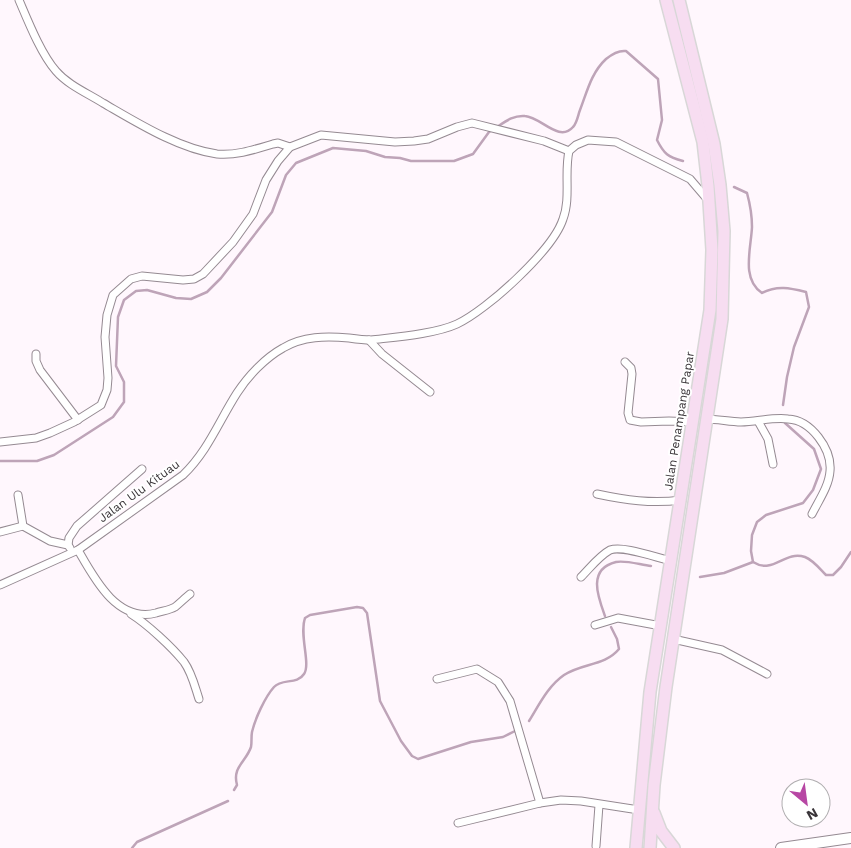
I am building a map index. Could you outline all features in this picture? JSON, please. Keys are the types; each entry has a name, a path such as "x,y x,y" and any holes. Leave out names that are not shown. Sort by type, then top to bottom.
{"main road":[{"name":"Jalan Penampang Papar","path":"636,848 650,692 710,310 712,250 703,142 666,0"},
{"path":"650,848 666,687 722,319 724,231 720,185 714,144 679,0"},
{"path":"663,612 672,599 679,600"},
{"path":"653,809 661,831 674,848"},
{"path":"781,848 851,838"}],"street":[{"path":"19,0 46,58 62,78 149,129 196,148 219,154 232,154 273,144 290,147"},
{"path":"0,442 36,438 78,420 100,405 108,378 105,337 107,315 114,295 131,280 142,276 183,280 194,279 203,274 233,242 253,214 266,180 278,161 290,147 321,135 396,142 414,141 428,139 472,123 544,140 569,151 576,145 588,140 616,142 690,179 709,201"},
{"name":"Jalan Ulu Kituau","path":"0,585 76,550 169,486 195,463 211,441 238,392 265,360 284,347 306,339 326,336 369,340 438,331 456,325 473,315 514,280 554,239 564,218 566,164 569,151"},
{"path":"690,179 701,177 706,168"},
{"path":"369,340 382,354 430,392"},
{"path":"36,354 36,361 40,370 78,420"},
{"path":"625,362 631,368 632,374 628,413 630,420 640,422 693,422"},
{"path":"706,418 741,422 788,418 803,423 815,433 827,452 830,470 827,485 812,514"},
{"path":"758,421 768,439 773,464"},
{"path":"68,545 69,538 77,526 142,469"},
{"path":"598,494 630,501 667,502 681,500"},
{"path":"18,495 23,526"},
{"path":"0,532 23,526 50,541 68,545 76,550 101,586 120,606 144,622 184,663 193,678 199,699"},
{"path":"581,577 602,556 612,550 630,549 672,561"},
{"path":"120,606 138,614 149,615 174,607 190,594"},
{"path":"595,625 618,618 661,626"},
{"path":"673,639 722,650 767,674"},
{"path":"437,679 477,669 498,682 510,701 540,803"},
{"path":"458,822 561,800 581,801 639,810"},
{"path":"596,846 599,805"}],"waterway":[{"path":"497,127 514,117 525,116 531,117 556,131 568,131 576,123 590,83 601,64 613,54 626,51 658,79 662,120 657,140 667,154 683,161"},
{"path":"0,461 37,461 54,455 113,417 124,402 124,382 116,366 118,317 124,300 136,291 147,290 176,298 191,299 207,292 221,278 272,212 286,175 296,163 333,148 366,151 385,157 411,161 454,161 473,154 489,132 493,130"},
{"path":"734,187 747,193 749,201 752,227 749,254 751,280 762,293 778,288 789,288 806,292 809,307 794,347 783,405"},
{"path":"785,423 814,449 821,469 813,490 803,503 766,515 757,522 752,535 751,551 753,562 767,566 791,557 805,557 811,560 826,575 833,575 851,552"},
{"path":"605,616 597,584 601,571 616,562 651,566"},
{"path":"700,577 724,573 753,562"},
{"path":"234,790 237,785 236,774 251,747 253,727 267,696 277,684 297,679 304,674 306,663 303,633 305,618 310,615 357,607 363,608 367,613 380,701 401,741 412,756 418,759 471,742 503,737 515,731"},
{"path":"529,721 544,696 558,679 578,668 607,659 619,649 617,639 611,627"},
{"path":"132,848 137,842 228,801"}]}
